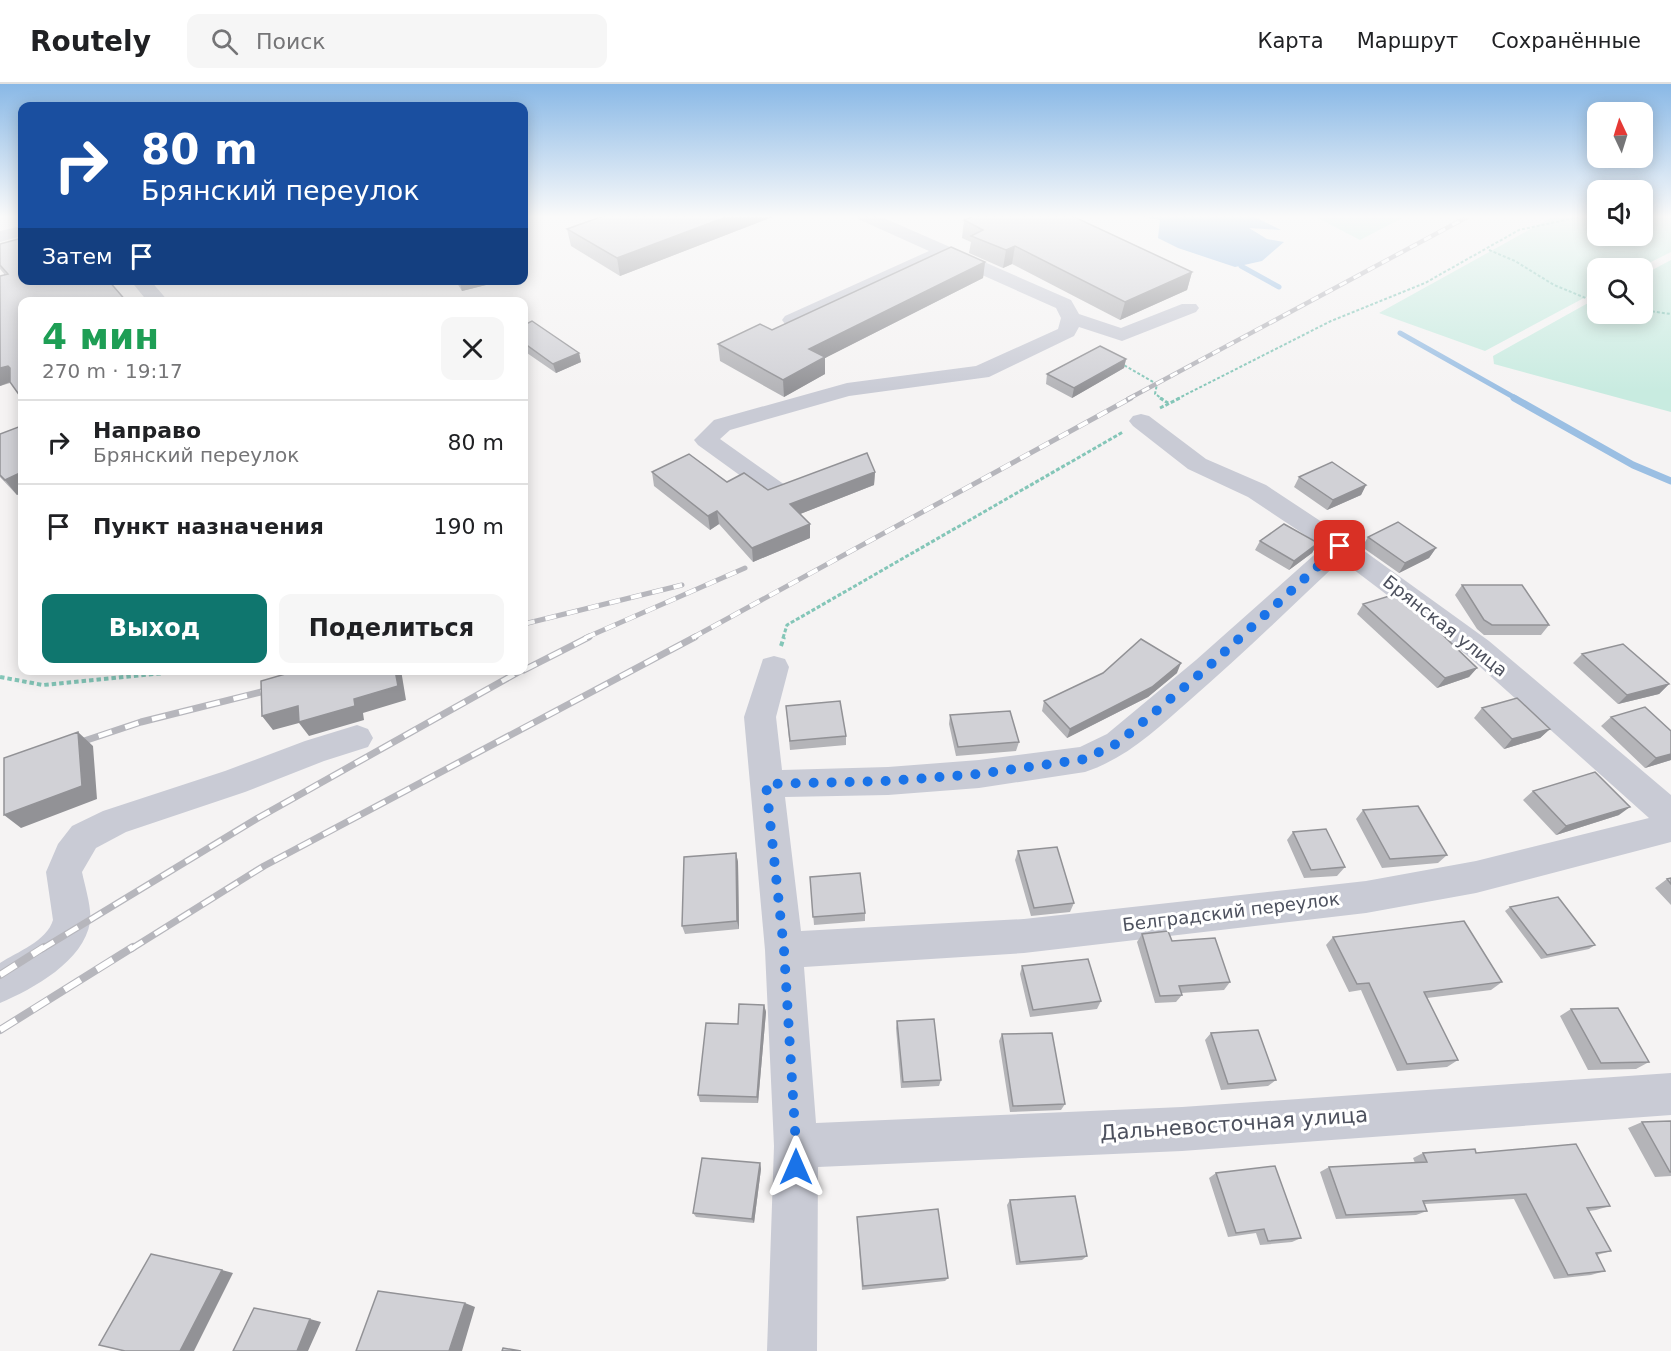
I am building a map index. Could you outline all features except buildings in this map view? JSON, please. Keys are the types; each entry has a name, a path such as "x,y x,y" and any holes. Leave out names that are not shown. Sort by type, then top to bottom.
{"street":[{"path":"792,320 893,274"},
{"path":"776,490 706,440 722,424 847,390 981,372 1067,332 1071,318 1064,304 999,274"},
{"path":"144,285 154,297"},
{"path":"1071,318 1122,336 1189,308"},
{"name":"Брянская улица","path":"1141,421 1197,464 1257,491 1340,546 1479,649 1671,816"},
{"path":"766,784 888,781 979,774 1085,759 1118,743 1207,668 1340,546"},
{"path":"774,667 760,717 784,950 796,1146 792,1351"},
{"path":"0,984 62,944 72,920 64,872 71,855 84,837 116,821 233,782 316,750 357,738"},
{"name":"Белградский переулок","path":"784,950 1024,936 1366,897 1476,877 1671,827"},
{"name":"Дальневосточная улица","path":"796,1146 1182,1129 1671,1094"}],"path":[{"path":"774,667 787,625 1141,421 1168,403 1331,321 1425,284 1443,274"},
{"path":"1536,274 1554,285 1587,298"},
{"path":"1653,312 1671,314"},
{"path":"1118,362 1157,384 1155,394 1168,403"},
{"path":"0,677 43,685 144,675"}],"green space":[{"path":"1449,274 1587,274 1587,296 1485,351 1379,313"},
{"path":"1653,274 1671,274 1671,412 1494,364 1493,356 1587,304 1587,324 1653,324"}],"waterway":[{"path":"1256,274 1279,287"},
{"path":"1400,333 1517,399"},
{"path":"1514,398 1633,465 1671,481"}],"railway":[{"path":"1128,399 1361,274"},
{"path":"692,638 1131,398"},
{"path":"585,638 745,568"},
{"path":"528,623 682,585"},
{"path":"528,668 589,637"},
{"path":"131,949 264,866 695,637"},
{"path":"42,949 258,818 513,675"},
{"path":"72,745 141,722 277,688"},
{"path":"0,975 44,947"},
{"path":"0,1030 133,947"}],"route":[{"path":"796,1167 784,950 766,784 888,781 979,774 1085,759 1118,743 1207,668 1340,546"}]}
